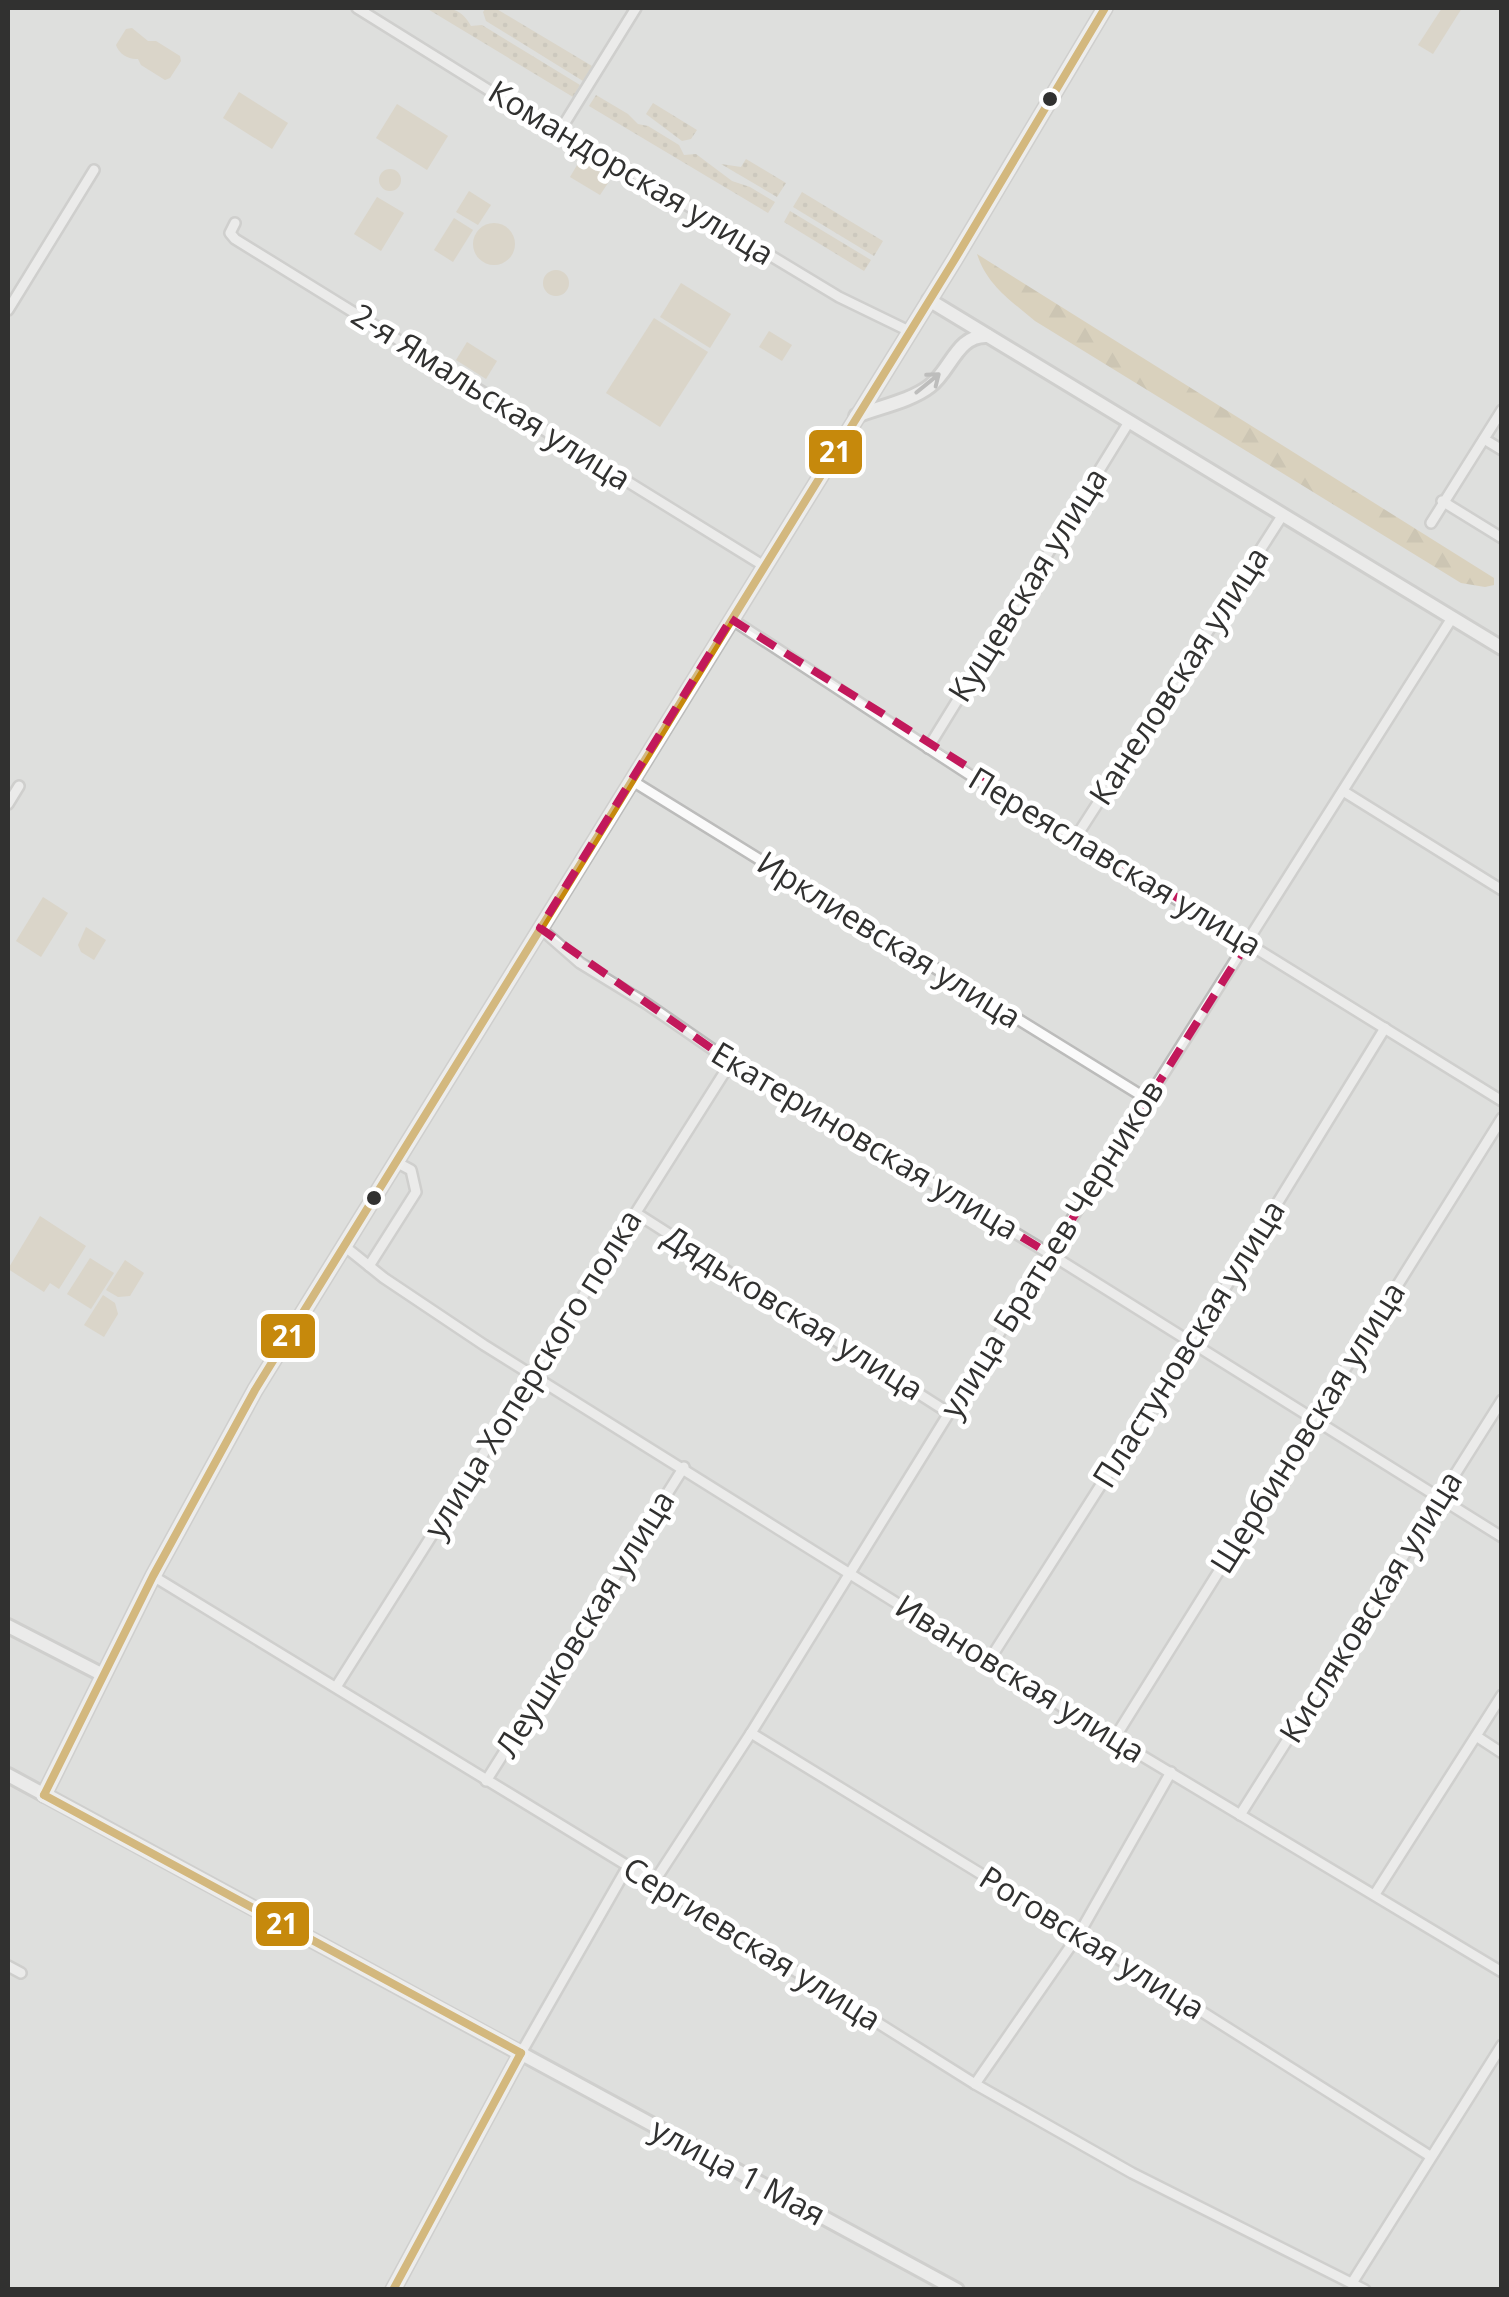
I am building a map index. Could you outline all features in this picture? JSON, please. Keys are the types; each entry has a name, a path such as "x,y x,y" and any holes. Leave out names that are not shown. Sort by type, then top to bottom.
{"main road":[{"path":"8,1775 44,1795 153,1576 236,1423 1105,8"},
{"path":"929,300 1502,648"},
{"path":"856,416 928,388 963,345 972,338 988,336"},
{"path":"8,1626 103,1675"},
{"name":"улица 1 Мая","path":"44,1795 957,2290"},
{"path":"393,2290 518,2051"}],"street":[{"name":"Командорская улица","path":"357,8 819,285 909,331"},
{"path":"560,129 636,8"},
{"path":"8,310 94,170"},
{"name":"2-я Ямальская улица","path":"235,223 230,233 234,239 764,566"},
{"path":"1432,522 1502,410"},
{"name":"Кущевская улица","path":"928,748 1129,422"},
{"path":"1484,439 1502,450"},
{"path":"1442,501 1502,538"},
{"name":"Канеловская улица","path":"1076,837 1282,516"},
{"name":"улица Братьев Черников","path":"654,1882 1452,618"},
{"name":"Переяславская улица","path":"731,619 928,748 1502,1101"},
{"name":"Ирклиевская улица","path":"631,780 1147,1099"},
{"path":"8,804 19,786"},
{"path":"1343,790 1502,890"},
{"name":"Екатериновская улица","path":"540,928 580,962 730,1062 1050,1254 1502,1537"},
{"name":"Пластуновская улица","path":"990,1659 1192,1342 1384,1028"},
{"name":"улица Хоперского полка","path":"336,1687 730,1062"},
{"name":"Щербиновская улица","path":"1114,1738 1502,1118"},
{"path":"369,1266 416,1192 411,1170 396,1162"},
{"name":"Дядьковская улица","path":"636,1213 950,1413"},
{"name":"Ивановская улица","path":"344,1246 422,1304 533,1374 1114,1738 1502,1972"},
{"name":"Кисляковская улица","path":"1240,1815 1502,1400"},
{"name":"Леушковская улица","path":"486,1780 684,1467"},
{"name":"Сергиевская улица","path":"153,1576 654,1882 974,2084 1132,2173 1364,2290"},
{"path":"1374,1894 1502,1694"},
{"name":"Роговская улица","path":"751,1733 1080,1934 1430,2156"},
{"path":"1476,1736 1502,1753"},
{"path":"974,2084 1080,1934 1170,1772"},
{"path":"518,2051 628,1866"},
{"path":"8,1966 21,1973"},
{"path":"1352,2283 1502,2045"}],"highlighted area":[{"path":"731,619 1248,942 1050,1254 731,1062 540,928"}],"shaded area":[{"path":"426,8 458,12 471,26 482,25 580,85 573,97"},
{"path":"486,8 495,8 592,66 583,81 486,21"},
{"path":"1442,8 1462,8 1433,54 1418,45"},
{"path":"132,28 148,41 156,41 180,56 170,78 165,80 138,59 119,51 116,45 126,29"},
{"path":"239,92 288,123 272,149 223,118"},
{"path":"596,95 638,124 679,145 684,155 696,154 732,181 775,202 768,213 589,106"},
{"path":"653,103 697,130 691,139 682,141 646,114"},
{"path":"397,104 448,136 427,170 376,138"},
{"path":"583,155 614,174 600,195 570,177"},
{"path":"746,159 786,183 777,197 721,164 741,167"},
{"path":"390,169 398,172 398,188 390,191 382,188 379,180 382,172"},
{"path":"469,191 491,205 478,225 456,212"},
{"path":"802,192 883,241 874,256 793,207"},
{"path":"377,197 404,213 381,251 354,234"},
{"path":"790,211 871,260 864,271 784,222"},
{"path":"454,218 473,230 453,262 434,250"},
{"path":"494,223 509,229 515,244 509,259 494,265 479,259 473,244 479,229"},
{"path":"556,270 565,274 569,283 565,292 556,296 547,292 543,283 547,274"},
{"path":"681,283 731,314 710,348 660,317"},
{"path":"654,318 708,352 660,427 606,393"},
{"path":"769,331 792,345 782,361 759,347"},
{"path":"467,342 497,361 486,379 456,360"},
{"path":"43,897 68,913 41,957 16,941"},
{"path":"86,927 106,940 94,960 81,952 78,945"},
{"path":"40,1216 86,1246 59,1289 50,1283 44,1292 8,1269"},
{"path":"90,1258 114,1273 91,1309 67,1294"},
{"path":"125,1260 144,1273 130,1296 118,1297 106,1290"},
{"path":"103,1295 115,1303 118,1314 104,1337 84,1325"}],"green space":[{"path":"977,254 1494,578 1494,585 1461,583 1035,321 993,283"}],"transit line":[{"name":"21","path":"44,1795 153,1576 255,1390 955,259 1105,8"},
{"name":"21","path":"44,1795 521,2053"},
{"name":"21","path":"393,2290 521,2053"}]}
